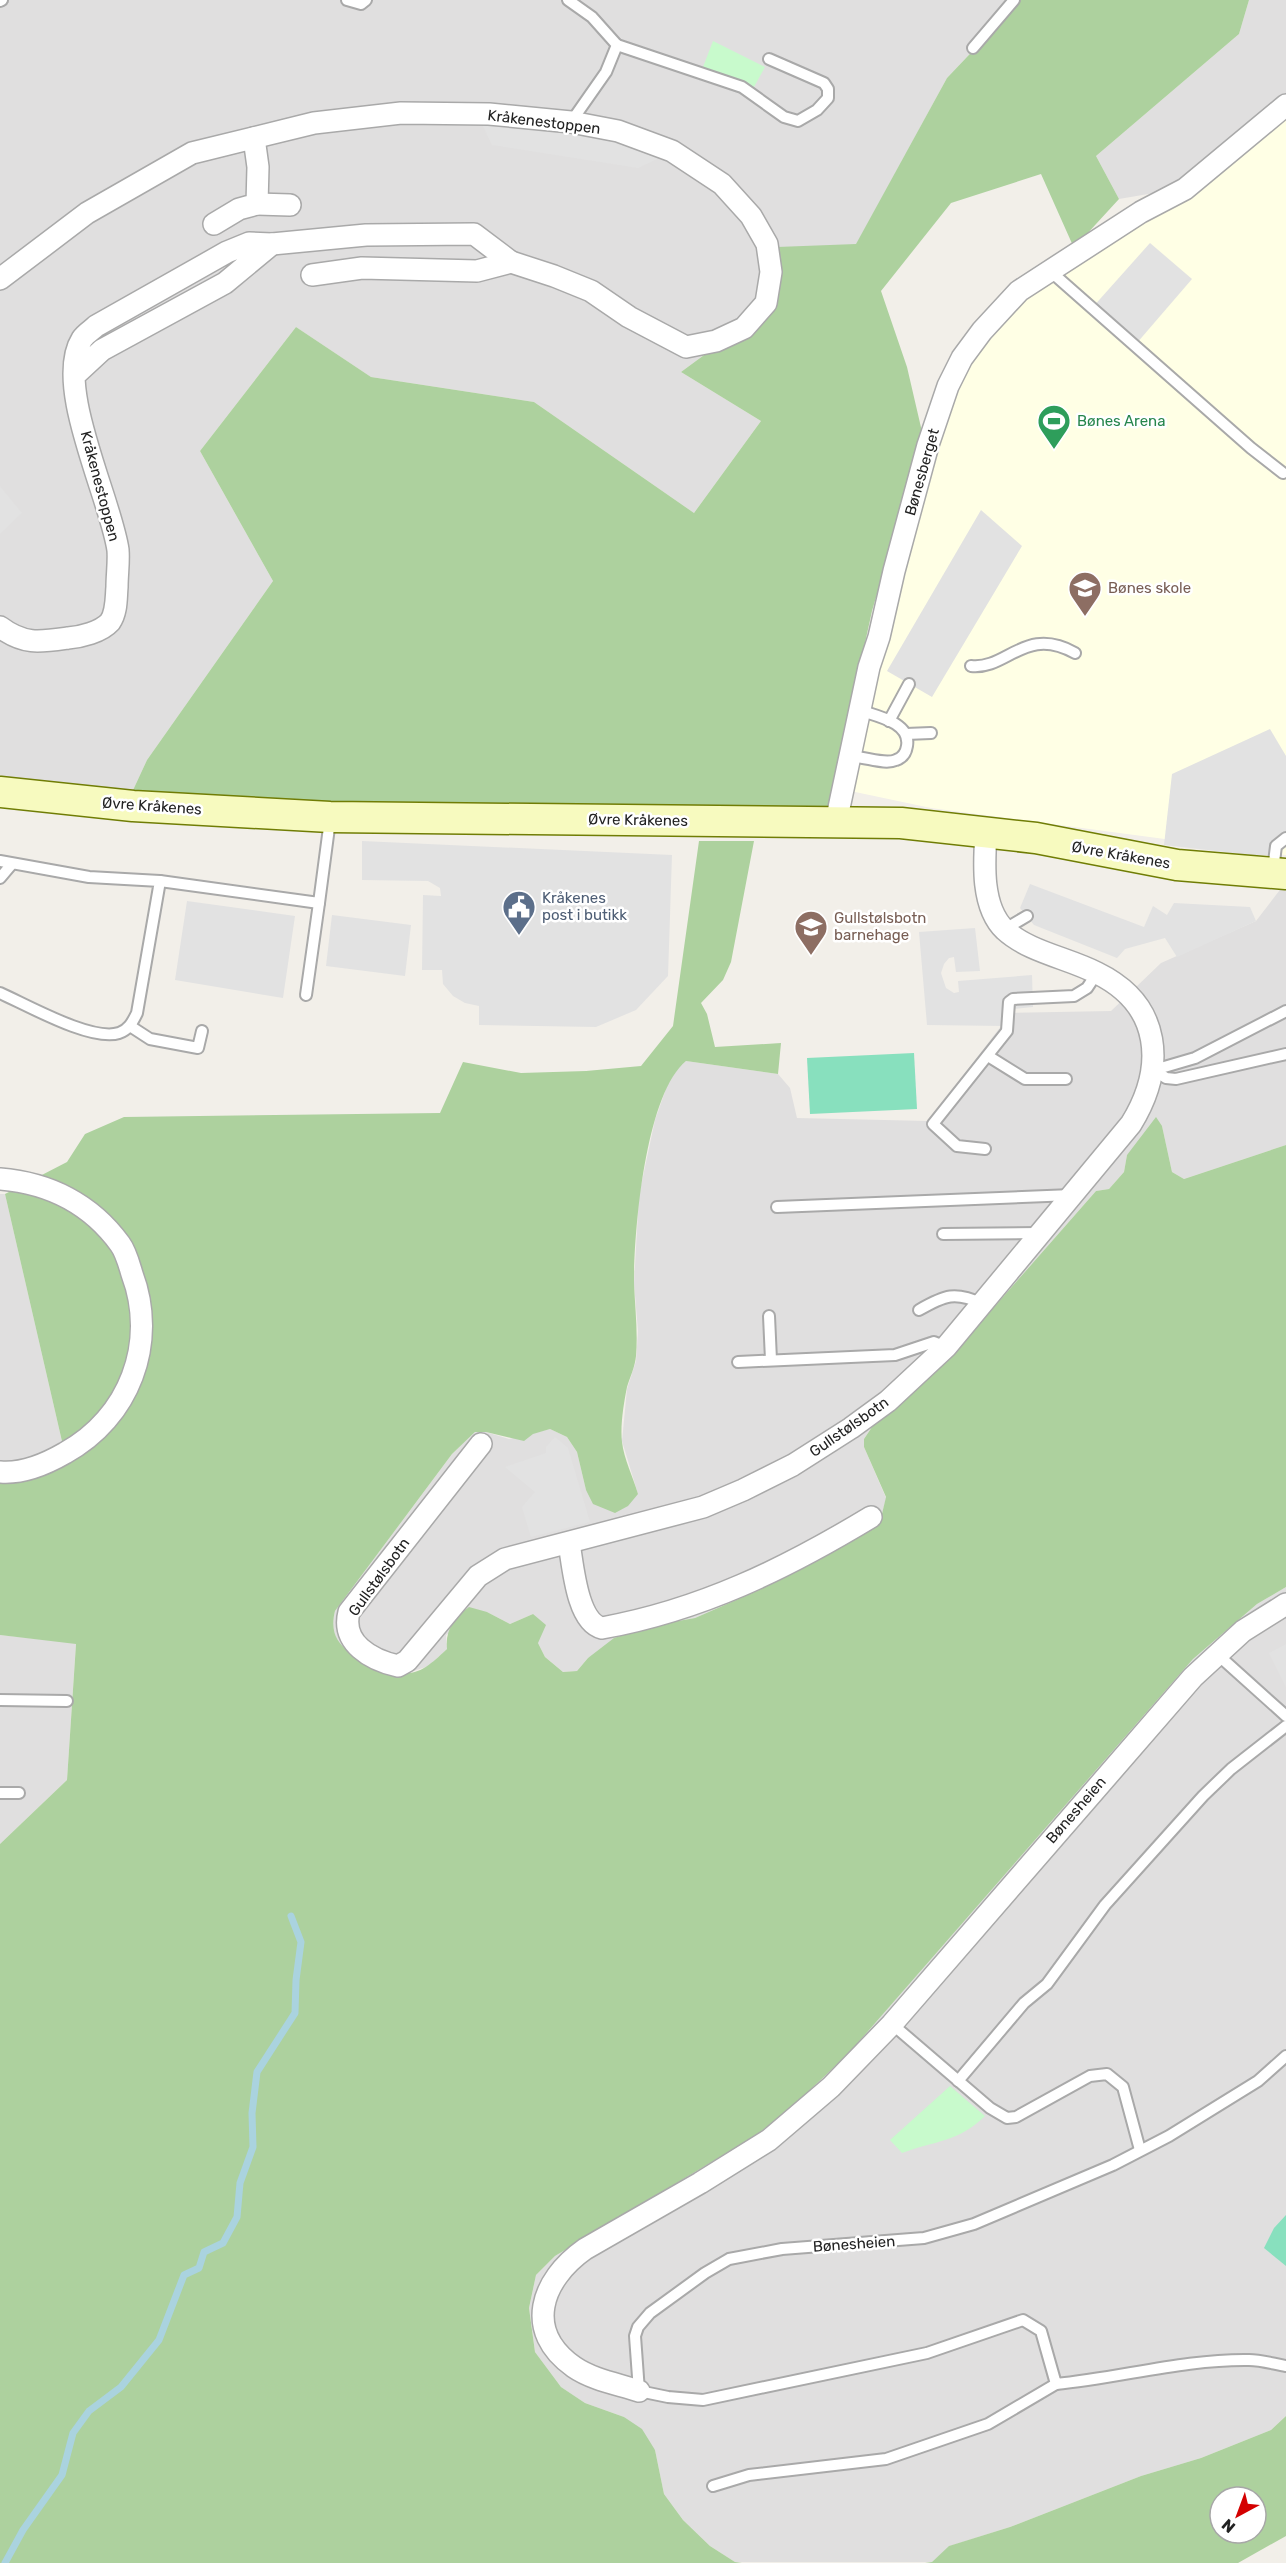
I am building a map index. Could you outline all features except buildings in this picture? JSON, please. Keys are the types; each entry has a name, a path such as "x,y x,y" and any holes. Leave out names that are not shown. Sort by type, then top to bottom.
{"main road":[{"name":"Øvre Kråkenes","path":"0,792 133,806 330,817 901,823 1036,838 1177,865 1279,874"}],"street":[{"name":"Bønesberget","path":"836,822 859,710 928,445 948,386 962,358 982,331 1019,291 1140,213 1185,189 1286,105"},
{"name":"Kråkenestoppen","path":"0,279 87,213 192,153 341,118 401,113 489,114 571,122 618,131 672,151 722,184 750,216 767,244 771,272 766,303 744,328 716,341 686,347 629,317 591,291 511,262 474,234 366,235 249,243 227,252 96,326 82,338 75,361 75,375 91,461 118,550 116,606 111,621 100,630 72,638 34,642 15,638 0,627"},
{"path":"254,138 258,167 257,204"},
{"path":"214,224 239,209 257,204 290,205"},
{"path":"312,275 362,268 477,271 511,262"},
{"name":"Gullstølsbotn","path":"481,1444 349,1612 346,1623 348,1635 361,1649 381,1662 398,1666 421,1647 466,1590 490,1566 505,1559 703,1507 743,1490 826,1446 888,1401 946,1347 983,1304 1131,1124 1145,1101 1154,1070 1152,1038 1146,1020 1120,987 1097,973 1024,943 1005,929 995,915 988,895 985,874 986,833"},
{"path":"0,1179 59,1191 100,1220 122,1246 138,1290 141,1334 134,1376 115,1412 80,1445 45,1465 0,1472"},
{"path":"568,1543 581,1602 588,1620 602,1628 694,1606 801,1558 871,1517"},
{"name":"Bønesheien","path":"639,2391 593,2377 576,2368 555,2350 548,2338 543,2315 547,2290 555,2275 567,2262 585,2249 700,2183 769,2140 831,2087 892,2024 1158,1715 1217,1653 1251,1625 1286,1604"}],"lane":[{"path":"347,0 361,4 366,0"},
{"path":"568,0 592,17 617,45 742,87 784,117 798,121 817,110 828,98 828,89 824,83 769,59"},
{"path":"973,48 1014,0"},
{"path":"571,122 606,72 617,45"},
{"path":"1049,270 1152,358 1244,442 1283,473"},
{"path":"970,666 984,664 1036,644 1059,646 1075,653"},
{"path":"889,721 909,684"},
{"path":"848,762 854,758 889,762 897,760 904,755 907,747 906,734 900,727 859,710"},
{"path":"906,734 931,733"},
{"path":"306,995 330,817"},
{"name":"Øvre Kråkenes","path":"1279,874 1276,846 1286,838"},
{"path":"0,861 11,865 89,877 160,881 319,903"},
{"path":"0,878 11,865"},
{"path":"0,993 98,1035 120,1033 130,1026 137,1013 160,881"},
{"path":"1005,929 1027,916"},
{"path":"985,1149 957,1146 933,1124 1007,1032 1009,1002 1013,999 1074,996 1087,988 1097,973"},
{"path":"1154,1070 1196,1058 1286,1011"},
{"path":"130,1026 150,1039 198,1048 202,1031"},
{"path":"1154,1070 1166,1078 1176,1079 1286,1054"},
{"path":"988,1056 1025,1079 1066,1079"},
{"path":"777,1207 1072,1195"},
{"path":"943,1234 1040,1233"},
{"path":"919,1310 941,1297 964,1295 983,1304"},
{"path":"769,1316 771,1360"},
{"path":"738,1362 895,1355 934,1342 946,1347"},
{"path":"1217,1653 1286,1716"},
{"path":"0,1700 68,1701"},
{"path":"958,2081 1024,2003 1047,1984 1105,1905 1195,1805 1231,1769 1286,1726"},
{"path":"0,1793 19,1793"},
{"path":"892,2024 928,2058 990,2109 1007,2118 1016,2117 1090,2076 1107,2074 1123,2087 1140,2151"},
{"name":"Bønesheien","path":"1056,2384 1041,2331 1023,2320 927,2352 703,2400 668,2397 639,2391 635,2346 638,2327 650,2313 705,2273 729,2259 782,2249 903,2241 950,2232 1071,2183 1169,2136 1258,2081 1286,2056"},
{"path":"713,2486 749,2475 872,2463 897,2456 988,2424 1056,2384 1100,2380 1219,2361 1252,2360 1286,2366"}],"shaded area":[{"path":"0,0 1021,0 947,78 856,245 777,248 768,308 681,372 761,421 694,513 534,402 371,377 296,327 200,451 273,581 147,760 128,801 0,776"},
{"path":"1249,0 1286,0 1286,189 1271,173 1119,199 1096,156 1239,34"},
{"name":"Bønes skole","path":"1286,106 1286,855 931,808 841,789 928,445 989,323 1102,238"},
{"path":"480,120 616,132 670,153 638,168 492,145"},
{"path":"1150,243 1192,279 1136,344 1092,308"},
{"path":"0,486 22,513 0,534"},
{"path":"981,510 1022,546 932,697 887,671"},
{"path":"1270,729 1286,756 1286,838 1274,855 1251,855 1164,845 1172,774"},
{"path":"362,841 672,855 668,976 636,1010 596,1027 479,1025 479,1006 465,1003 453,996 443,984 442,970 422,970 423,895 441,896 440,888 428,881 362,880"},
{"path":"1286,882 1286,1145 1184,1179 1172,1172 1162,1126 1127,1155 1124,1172 1109,1189 1096,1191 959,1347 872,1427 864,1439 864,1447 886,1498 881,1518 821,1559 695,1618 655,1625 588,1658 577,1671 563,1672 545,1657 538,1643 533,1614 510,1624 487,1612 446,1635 447,1649 429,1666 404,1674 354,1657 338,1642 331,1625 335,1611 452,1454 475,1432 486,1432 509,1439 550,1429 567,1437 577,1452 586,1490 638,1494 622,1441 627,1389 636,1361 638,1331 634,1283 639,1195 655,1120 667,1086 676,1070 686,1061 778,1074 790,1088 797,1118 928,1121 1005,1021 1006,1013 1111,1011 1161,963 1256,921"},
{"path":"1030,884 1144,927 1153,906 1167,915 1174,903 1250,907 1256,921 1177,957 1165,938 1125,949 1117,958 1034,925 1020,908"},
{"path":"187,901 295,916 283,998 175,980"},
{"path":"332,915 411,925 405,976 326,966"},
{"path":"975,928 980,971 956,972 954,957 949,958 941,973 946,988 954,993 959,992 958,981 1032,975 1033,1007 1004,1010 1004,1026 927,1025 919,932"},
{"path":"0,1194 5,1194 67,1463 0,1476"},
{"path":"555,1437 568,1448 590,1522 531,1537 522,1507 535,1492 505,1467 546,1453 546,1447"},
{"path":"1286,1587 1286,2416 1271,2430 1201,2458 1141,2476 1010,2527 950,2546 932,2562 735,2562 710,2546 683,2520 664,2494 655,2450 624,2417 585,2403 561,2387 535,2352 529,2308 536,2275 555,2256 755,2136 790,2109 849,2053 1193,1659 1257,1604"},
{"path":"0,1635 76,1643 67,1780 0,1844"},
{"path":"1286,1644 1286,1687 1269,1653"}],"green space":[{"path":"1021,0 1249,0 1239,34 1096,156 1119,199 1074,248 1041,174 951,203 881,291 907,367 923,436 872,611 829,807 805,838 128,801 147,760 273,581 200,451 296,327 371,377 534,402 694,513 761,421 681,372 768,308 777,247 856,244 947,78"},
{"path":"713,41 765,67 754,87 703,67"},
{"path":"699,841 754,841 731,962 723,980 701,1003 707,1014 715,1047 781,1043 778,1074 686,1061 672,1078 661,1103 645,1165 636,1231 634,1283 636,1356 627,1387 622,1422 623,1448 638,1494 628,1506 615,1513 593,1504 586,1490 577,1452 567,1437 550,1429 533,1434 524,1441 486,1432 475,1432 452,1454 335,1611 333,1623 339,1641 345,1648 362,1658 401,1673 410,1673 427,1666 447,1649 449,1630 469,1607 487,1612 510,1624 533,1614 546,1625 538,1643 545,1657 563,1672 577,1671 588,1658 614,1638 655,1625 695,1618 821,1559 881,1518 886,1497 864,1447 864,1439 872,1427 959,1347 1096,1191 1109,1189 1124,1172 1127,1155 1156,1117 1162,1126 1172,1172 1184,1179 1286,1145 1286,1587 1257,1604 1193,1659 849,2053 790,2109 755,2136 555,2256 536,2275 529,2308 535,2352 561,2387 585,2403 624,2417 642,2429 655,2450 664,2494 683,2520 710,2546 735,2562 742,2563 0,2563 0,1844 67,1780 76,1644 0,1635 0,1476 67,1463 5,1194 67,1162 85,1134 124,1117 440,1113 463,1062 521,1073 641,1066 673,1026"},
{"path":"914,1053 917,1109 810,1114 807,1058"},
{"path":"950,2086 985,2116 956,2136 902,2153 890,2140"},
{"path":"1286,2215 1286,2266 1264,2248 1274,2228"},
{"path":"1286,2416 1286,2536 1238,2563 925,2563 932,2562 949,2546 1010,2527 1141,2476 1201,2458 1271,2430"}],"waterway":[{"path":"5,2563 23,2530 62,2475 73,2433 89,2411 121,2387 159,2340 184,2275 199,2268 204,2252 223,2243 237,2217 240,2183 253,2147 252,2113 257,2072 295,2013 301,1942 291,1916"}],"place":[{"name":"Bønes Arena","path":"1054,450"},
{"name":"Bønes skole","path":"1085,617"},
{"name":"Kråkenes post i butikk","path":"519,936"},
{"name":"Gullstølsbotn barnehage","path":"811,956"}]}
